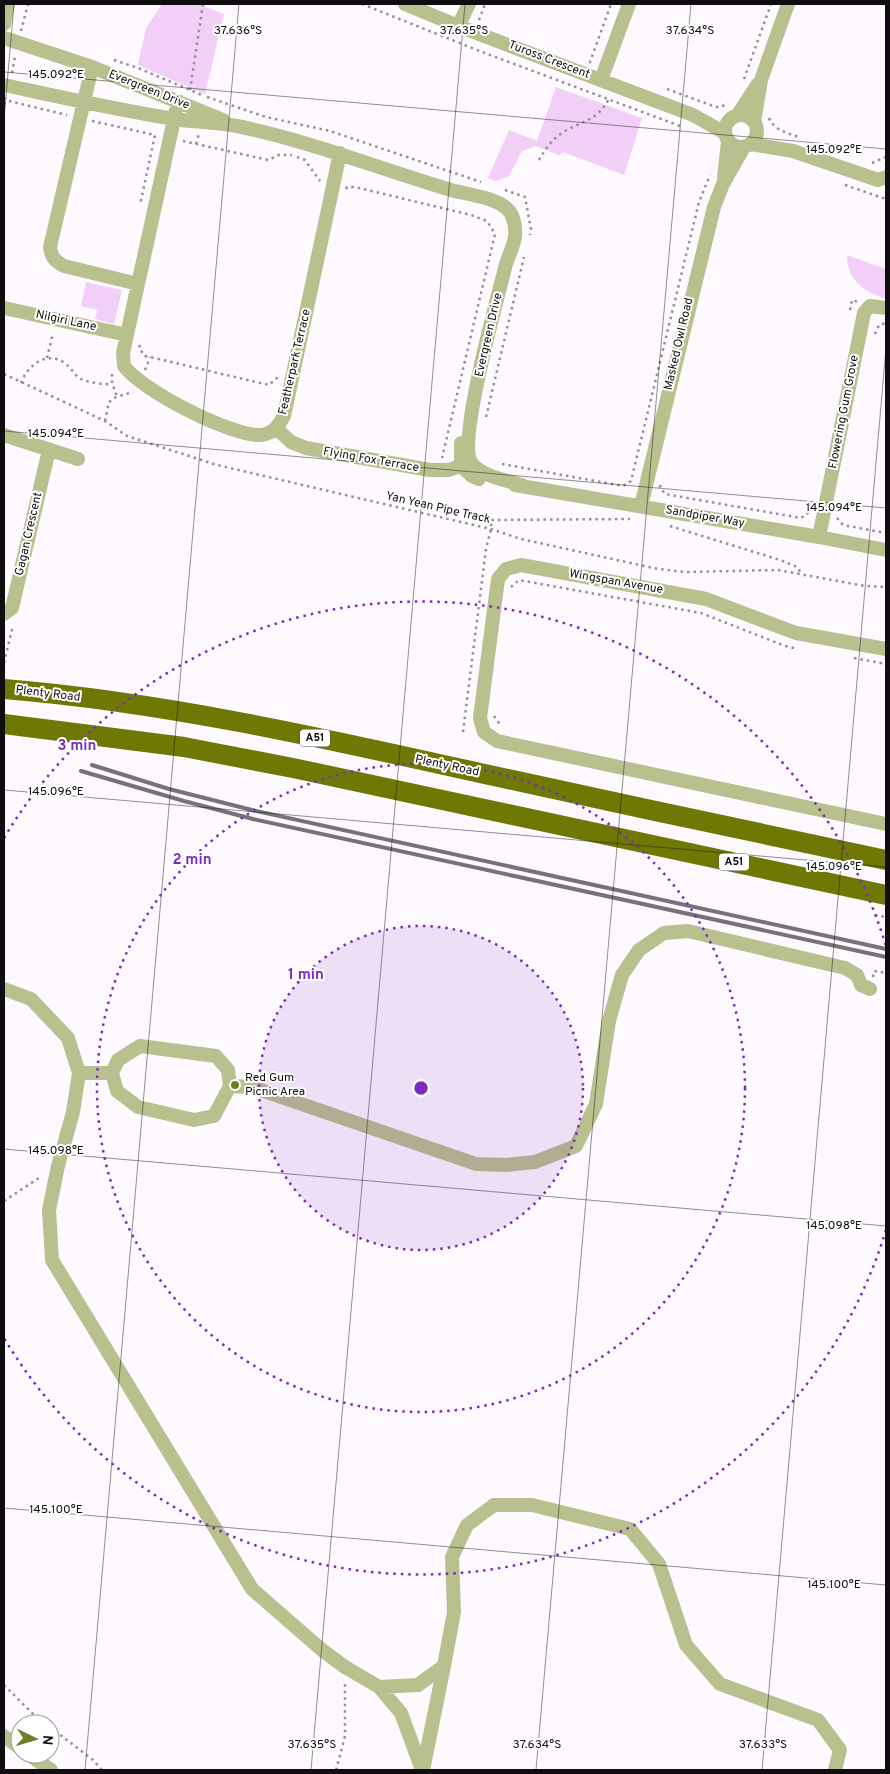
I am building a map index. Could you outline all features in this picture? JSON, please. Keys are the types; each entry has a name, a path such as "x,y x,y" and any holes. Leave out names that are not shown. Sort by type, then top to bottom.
{"highway":[{"name":"Plenty Road","path":"4,689 73,696 222,719 360,746 886,860"},
{"name":"A51","path":"4,724 184,747 293,768 886,895"}],"street":[{"path":"4,24 8,4"},
{"name":"Tuross Crescent","path":"405,4 607,83 730,127"},
{"path":"458,26 468,4"},
{"path":"607,83 629,4"},
{"path":"723,184 730,127 760,80 788,4"},
{"name":"Evergreen Drive","path":"4,38 92,67 236,126"},
{"path":"92,67 52,238 51,253 57,262 68,267 138,284"},
{"path":"723,184 747,146 756,138 755,126 760,80"},
{"name":"Evergreen Drive","path":"4,85 173,119 236,126 340,153 452,190 506,214 505,266 472,404 462,432 460,448 466,464"},
{"name":"Featherpark Terrace","path":"178,101 123,353 124,366 140,381 194,413 246,433 263,435 276,428 284,416 340,153"},
{"path":"730,127 746,116 755,126 793,151"},
{"path":"730,127 735,146 793,151 878,180 886,177"},
{"name":"Masked Owl Road","path":"641,506 702,251 714,207 723,184"},
{"path":"870,306 886,308"},
{"name":"Flowering Gum Grove","path":"819,537 864,313 870,306"},
{"name":"Nilgiri Lane","path":"4,308 127,334"},
{"name":"Flying Fox Terrace","path":"276,428 291,442 306,448 430,470 443,470 466,464"},
{"path":"4,435 78,459"},
{"name":"Gagan Crescent","path":"5,613 12,608 49,450"},
{"name":"Sandpiper Way","path":"466,464 472,476 486,482 524,486 886,550"},
{"name":"Wingspan Avenue","path":"886,649 796,633 706,599 521,565 506,569 498,579 480,718 484,732 497,741 886,824"},
{"path":"230,1086 252,1087 476,1164 506,1165 535,1162 576,1146 596,1104 609,1021 622,975 639,950 664,933 688,931 845,968 857,976 862,985 870,989"},
{"path":"4,989 31,999 68,1038 79,1073 73,1112 58,1166 49,1210 52,1260 252,1589 322,1650 345,1667 379,1687 401,1712 423,1770"},
{"path":"140,1046 216,1056 228,1070 230,1086 214,1116 194,1120 138,1107 117,1091 112,1073 118,1060 140,1046"},
{"path":"79,1073 112,1073"},
{"path":"423,1770 454,1612 452,1557 467,1525 494,1505 532,1505 630,1529 659,1564 686,1645 697,1658 720,1684 818,1720 840,1750 835,1770"},
{"path":"379,1687 418,1685 444,1666"}],"path":[{"path":"190,90 204,4"},
{"path":"362,4 688,129"},
{"path":"485,4 478,20 488,23"},
{"path":"581,59 590,62 611,4"},
{"path":"743,80 771,4"},
{"path":"111,59 138,68 207,98 266,117 330,131 481,182"},
{"path":"539,160 544,151 561,133 589,121 602,111 609,100 607,83"},
{"path":"663,88 716,107 721,107 734,101"},
{"path":"5,100 268,160 280,155 293,154 305,160 320,181"},
{"path":"766,112 772,125 784,132 802,138"},
{"path":"138,213 155,135"},
{"path":"864,160 873,163 886,157"},
{"path":"497,463 623,486 632,481 699,202 712,168"},
{"path":"842,183 886,199"},
{"path":"345,197 347,187 355,187 472,215 487,221 495,234 442,459 443,470"},
{"path":"498,188 525,197 531,229 529,238"},
{"path":"486,419 524,256"},
{"path":"848,319 852,300 870,306"},
{"path":"47,358 56,319"},
{"path":"875,334 880,325 886,323"},
{"path":"141,338 139,348 145,356 269,385 277,378 279,369"},
{"path":"21,382 31,366 38,361 53,358 66,364 80,379 112,384 116,397"},
{"name":"Yan Yean Pipe Track","path":"4,374 105,421 127,436 217,465 491,529 521,539 676,571 719,573 763,570 801,573 841,582 876,587 886,586"},
{"path":"105,421 109,402 116,397 134,391 140,381"},
{"path":"662,478 660,487 665,494 800,518 809,511 811,502"},
{"path":"837,517 843,526 886,533"},
{"path":"463,732 491,520 635,519"},
{"path":"663,524 780,560 797,567 801,573"},
{"path":"510,596 511,586 519,580 702,613 794,648"},
{"path":"4,663 13,622 5,613"},
{"path":"850,658 886,664"},
{"path":"494,713 494,716 504,730"},
{"path":"876,915 886,917"},
{"path":"4,1201 58,1166"},
{"path":"336,1770 345,1736 345,1667"},
{"path":"4,1685 33,1714"},
{"path":"60,1735 93,1760 102,1770"}],"shaded area":[{"path":"162,4 198,4 224,14 205,94 138,65 146,28"},
{"path":"556,87 642,118 624,175 563,152 559,155 536,146 522,151 509,176 496,181 488,178 509,130 537,141"},
{"path":"847,255 886,269 886,299 858,284 850,272"},
{"path":"86,282 122,290 114,324 95,319 97,310 81,306"}],"railway":[{"path":"92,765 169,789 252,810 886,949"},
{"path":"81,771 253,819 886,957"}],"place":[{"name":"Red Gum Picnic Area","path":"235,1085"}]}
